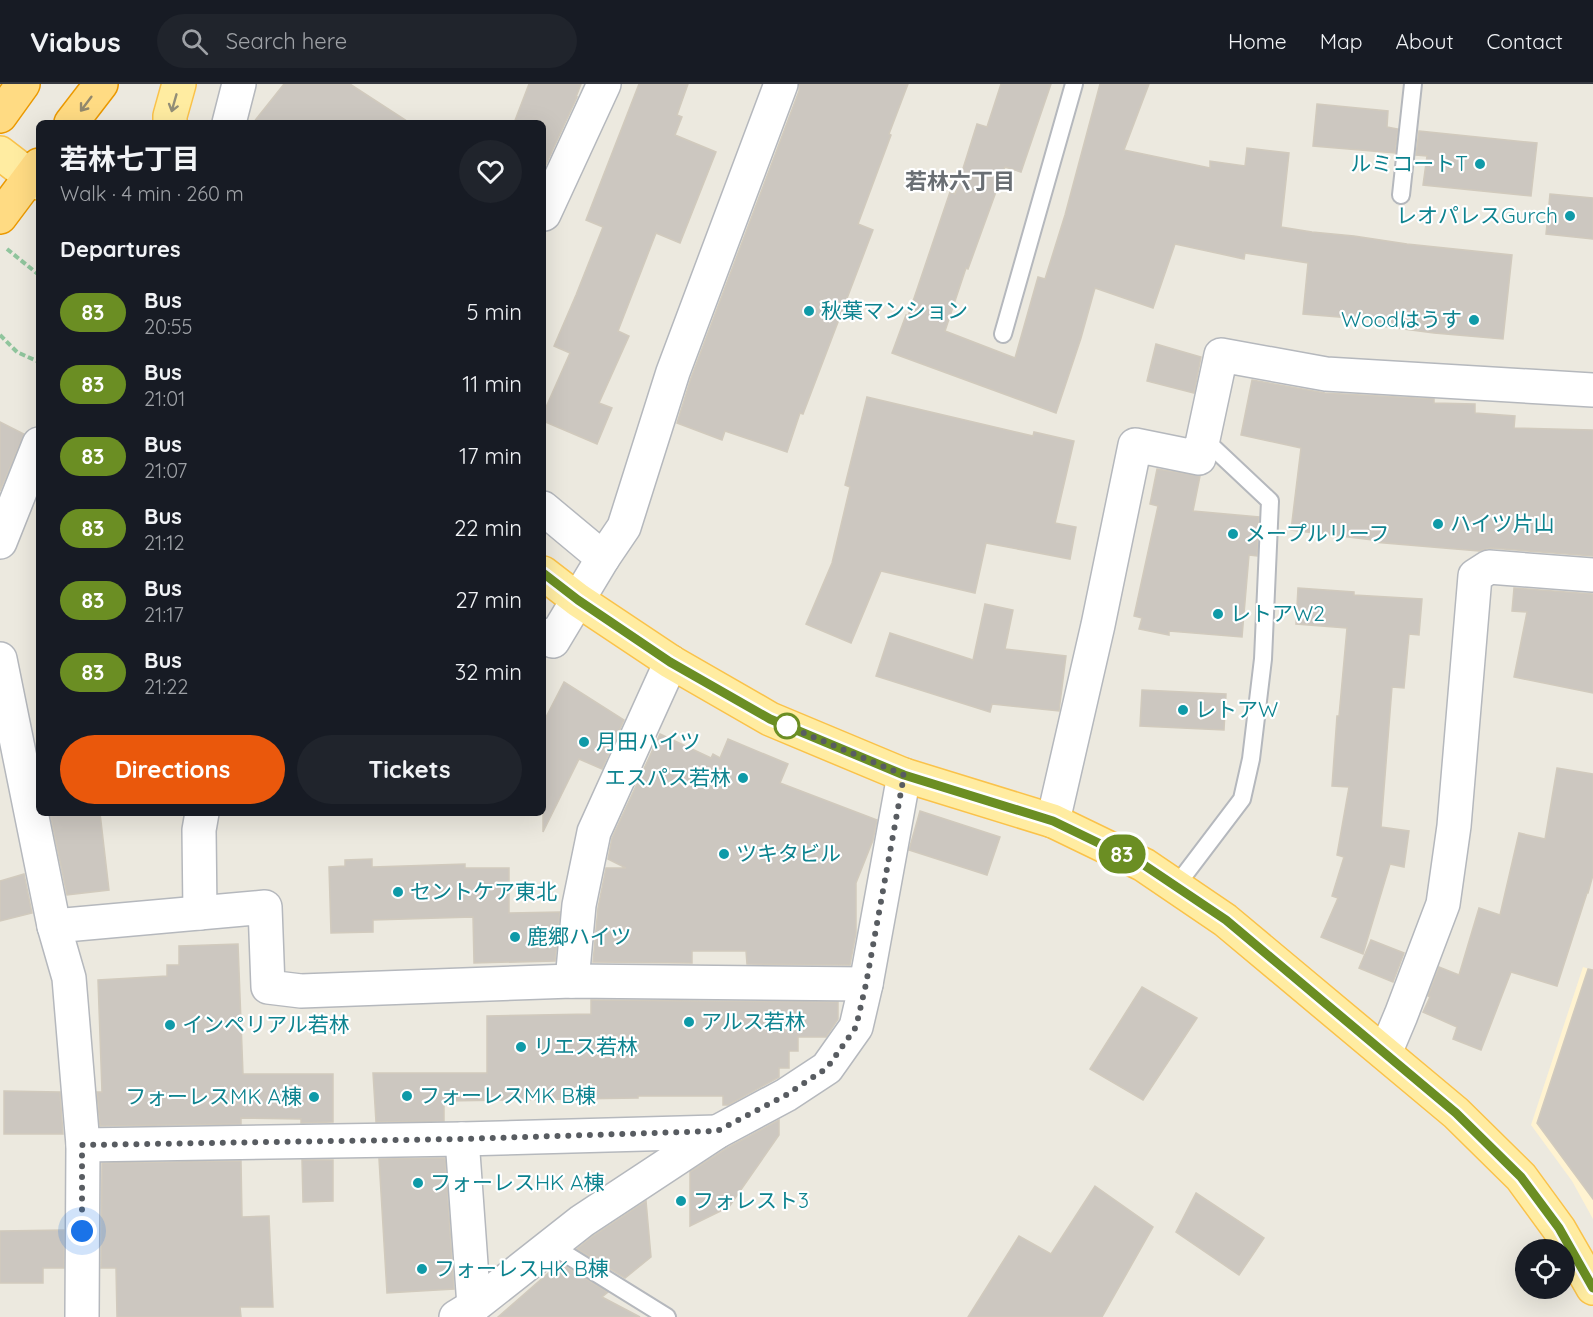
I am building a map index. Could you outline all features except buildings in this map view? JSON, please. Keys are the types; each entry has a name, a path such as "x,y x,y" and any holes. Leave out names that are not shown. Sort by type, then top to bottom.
{"highway":[{"path":"0,116 23,84"},
{"path":"73,120 101,84"},
{"path":"0,217 36,175"}],"main road":[{"path":"170,120 179,84"},
{"path":"0,153 36,175"},
{"path":"546,575 578,600 670,662 770,719 904,775 1053,821 1144,865 1226,920 1456,1113 1521,1177 1559,1228 1593,1288"}],"street":[{"path":"230,120 239,84"},
{"path":"546,210 604,84"},
{"path":"546,637 553,641 624,527 673,372 781,84"},
{"path":"1053,821 1098,625 1135,445 1199,458 1221,355 1326,374 1593,390"},
{"path":"0,542 36,452"},
{"path":"546,510 603,558"},
{"path":"1385,1053 1443,904 1454,826 1475,576 1489,567 1593,575"},
{"path":"0,659 54,926 69,978 82,1145 82,1317"},
{"path":"572,981 579,905 594,832 670,662"},
{"path":"465,1311 582,1221 717,1131 786,1095 827,1068 856,1027 904,775"},
{"path":"200,913 199,830 201,816"},
{"path":"54,926 265,907 268,987 301,991 572,981 866,984"},
{"path":"82,1145 462,1139 717,1131"},
{"path":"462,1139 465,1311"}],"lane":[{"path":"1003,334 1074,84"},
{"path":"1401,195 1413,84"},
{"path":"1176,886 1242,799 1251,759 1263,659 1270,501 1203,438"},
{"path":"551,1245 667,1317"}],"path":[{"path":"0,243 36,272"},
{"path":"0,335 17,352 36,361"}],"shaded area":[{"path":"1583,967 1593,970 1593,1219 1572,1181 1531,1125"}],"bus line":[{"name":"83","path":"546,575 578,600 670,662 770,719 904,775 1053,821 1144,865 1226,920 1456,1113 1521,1177 1559,1228 1593,1288"}],"place":[{"name":"ルミコートT","path":"1480,164"},
{"name":"レオパレスGurch","path":"1570,216"},
{"name":"秋葉マンション","path":"809,311"},
{"name":"Woodはうす","path":"1474,320"},
{"name":"ハイツ片山","path":"1438,524"},
{"name":"メープルリーフ","path":"1233,534"},
{"name":"レトアW2","path":"1218,614"},
{"name":"レトアW","path":"1183,710"},
{"name":"月田ハイツ","path":"584,742"},
{"name":"エスパス若林","path":"743,778"},
{"name":"ツキタビル","path":"724,854"},
{"name":"セントケア東北","path":"398,892"},
{"name":"鹿郷ハイツ","path":"515,937"},
{"name":"アルス若林","path":"689,1022"},
{"name":"インペリアル若林","path":"170,1025"},
{"name":"リエス若林","path":"521,1047"},
{"name":"フォーレスMK B棟","path":"407,1096"},
{"name":"フォーレスMK A棟","path":"314,1097"},
{"name":"フォーレスHK A棟","path":"418,1183"},
{"name":"フォレスト3","path":"681,1201"},
{"name":"フォーレスHK B棟","path":"422,1269"}],"district":[{"name":"若林六丁目","path":"960,181"}],"route":[{"path":"82,1231 82,1145 462,1139 717,1131 786,1095 827,1068 856,1027 904,775 787,726"}]}
